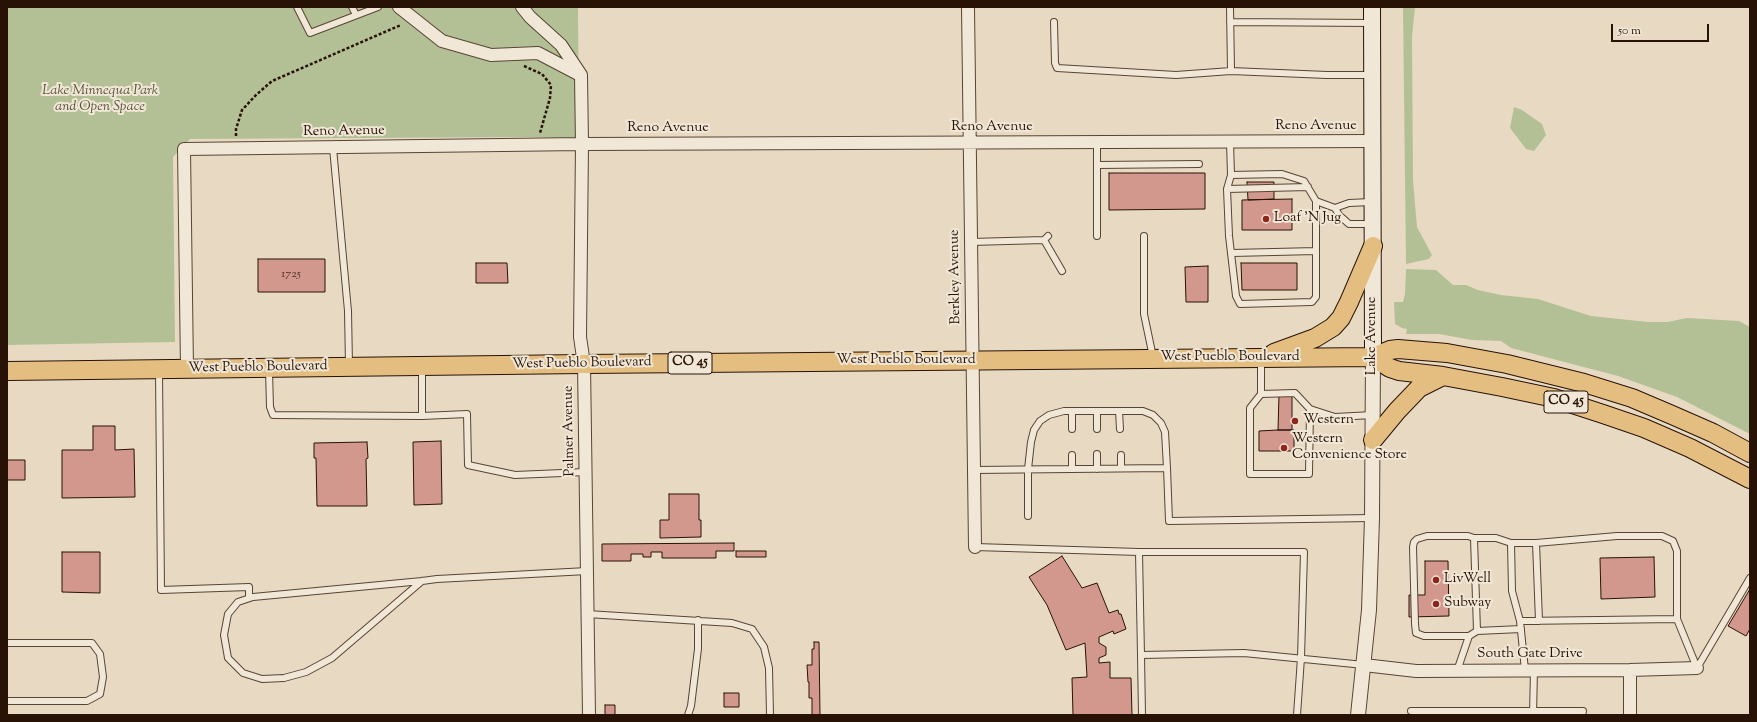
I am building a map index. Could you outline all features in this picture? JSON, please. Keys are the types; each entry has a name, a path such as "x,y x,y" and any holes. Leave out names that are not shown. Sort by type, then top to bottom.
{"main road":[{"name":"Lake Avenue","path":"1372,7 1373,357"},
{"path":"1261,357 1315,338 1333,327 1341,318 1350,302 1373,246"},
{"name":"West Pueblo Boulevard","path":"7,371 1373,357 1390,350 1398,349 1447,353 1544,372 1639,401 1706,430 1750,453"},
{"name":"CO 45","path":"1373,357 1383,364 1399,371 1443,376 1554,398 1644,428 1690,448 1750,479"},
{"path":"1373,440 1419,388 1443,376"}],"street":[{"path":"399,7 442,41 491,55 538,53 581,75"},
{"path":"522,7 530,17 561,45 581,75"},
{"name":"Berkley Avenue","path":"968,7 975,547"},
{"name":"Palmer Avenue","path":"581,75 582,144 580,337 584,364 589,715"},
{"name":"Reno Avenue","path":"187,369 184,149 582,144 1372,142"},
{"name":"Lake Avenue","path":"1358,715 1369,610 1372,518 1373,357"},
{"name":"South Gate Drive","path":"1364,666 1416,671 1630,670 1697,668"},
{"path":"1630,670 1630,715"}],"lane":[{"path":"297,7 310,33 378,7"},
{"path":"352,7 356,15"},
{"path":"1230,7 1231,71"},
{"path":"1054,22 1054,63 1058,68 1176,75 1231,71 1327,75 1372,75"},
{"path":"1230,22 1372,23"},
{"path":"1096,142 1097,236"},
{"path":"1230,142 1231,175 1227,189 1229,236 1236,296 1240,304 1312,302 1316,297 1316,201 1308,187 1304,181 1282,174 1231,175"},
{"path":"333,148 348,311 349,367"},
{"path":"1097,165 1199,164"},
{"path":"1227,189 1308,187"},
{"path":"1316,201 1335,208 1349,203 1373,202"},
{"path":"1335,208 1339,215 1349,224 1373,224"},
{"path":"1144,236 1144,314 1153,359"},
{"path":"971,242 1046,238 1062,271"},
{"path":"1232,253 1316,251"},
{"path":"1261,357 1261,394 1250,408 1250,474 1309,474 1310,409"},
{"path":"422,366 422,416"},
{"path":"269,368 270,407 273,416 422,416 467,414 468,465 515,475 586,472"},
{"path":"160,369 161,590 249,587 250,598"},
{"path":"1261,394 1295,393 1310,409 1335,417 1373,416"},
{"path":"1028,516 1028,469 1031,442 1034,430 1040,421 1049,415 1064,411 1143,411 1153,415 1161,423 1165,432 1170,521 1372,518"},
{"path":"1072,411 1072,429"},
{"path":"1119,411 1120,429"},
{"path":"1096,429 1097,412"},
{"path":"1072,454 1072,469"},
{"path":"1097,454 1097,469"},
{"path":"1121,455 1121,468"},
{"path":"974,470 1167,468"},
{"path":"1521,629 1477,631 1469,636 1424,636 1416,633 1414,542 1417,539 1427,536 1496,538 1511,543 1536,543 1617,536 1662,536 1670,538 1673,541 1677,551 1677,619 1697,668"},
{"path":"1474,538 1477,631"},
{"path":"1511,543 1512,591 1530,670 1533,712"},
{"path":"1536,543 1540,621"},
{"path":"975,547 1139,552 1304,552 1301,658 1297,715"},
{"path":"1139,552 1142,715"},
{"path":"422,581 332,658 306,672 284,678 262,679 243,673 228,658 224,635 228,614 238,602 250,598 422,581 587,571"},
{"path":"1697,668 1750,578"},
{"path":"587,614 732,623 752,630 764,647 769,668 770,715"},
{"path":"1520,621 1677,619"},
{"path":"688,715 691,706 698,649 698,620"},
{"path":"1457,671 1469,636"},
{"path":"7,643 92,643 100,654 103,677 100,694 87,701 7,700"},
{"path":"1141,654 1244,653 1364,666"},
{"path":"1411,711 1583,711 1582,715"}],"path":[{"path":"236,149 236,129 242,110 272,81 401,25"}],"green space":[{"name":"Lake Minnequa Park and Open Space","path":"7,7 578,7 579,138 190,139 173,157 175,342 7,345"},
{"path":"1403,7 1415,7 1412,37 1413,180 1417,227 1432,255 1429,259 1406,264"},
{"path":"1514,107 1522,110 1542,124 1546,135 1534,151 1526,149 1510,128"},
{"path":"1406,269 1436,270 1453,285 1466,285 1478,290 1501,295 1538,299 1591,316 1648,322 1667,322 1687,318 1739,321 1750,327 1750,434 1677,397 1618,376 1511,348 1501,341 1472,340 1439,334 1406,334 1407,329 1395,324 1394,302 1403,302 1405,294"}],"building":[{"path":"1109,173 1205,173 1205,209 1109,210"},
{"path":"1247,182 1274,182 1274,199 1248,200"},
{"path":"1292,199 1292,230 1242,230 1242,200"},
{"path":"258,259 325,259 325,292 258,292"},
{"path":"476,263 507,263 508,283 476,283"},
{"path":"1241,263 1297,263 1297,290 1242,290"},
{"path":"1208,266 1208,302 1186,302 1185,267"},
{"path":"1279,395 1292,395 1292,430 1278,430"},
{"path":"93,426 115,426 115,450 134,449 135,497 62,498 62,450 93,450"},
{"path":"1294,430 1294,451 1259,451 1259,431"},
{"path":"441,441 442,504 414,505 413,442"},
{"path":"367,442 367,506 317,506 316,458 314,458 314,443"},
{"path":"7,460 25,460 25,480 7,480"},
{"path":"669,494 699,494 699,520 701,520 701,537 660,538 660,520 669,520"},
{"path":"734,543 734,551 716,551 716,558 662,558 662,552 651,552 651,557 643,557 643,554 631,554 631,561 602,561 602,544"},
{"path":"736,551 766,551 766,557 736,557"},
{"path":"62,552 100,552 100,593 62,592"},
{"path":"1062,556 1082,588 1097,583 1109,613 1118,610 1119,614 1121,614 1126,629 1114,634 1113,631 1099,637 1099,643 1106,647 1106,655 1099,658 1099,663 1110,662 1110,678 1131,678 1132,715 1073,715 1072,678 1087,677 1085,643 1066,650 1047,605 1029,577"},
{"path":"1654,557 1655,597 1601,599 1600,558"},
{"path":"1425,561 1448,561 1449,616 1409,617 1409,595 1425,595"},
{"path":"1750,589 1750,629 1746,636 1728,626"},
{"path":"814,642 819,642 820,715 812,715 812,698 809,698 807,665 812,665 812,649 814,649"},
{"path":"724,693 739,693 739,707 724,707"},
{"path":"605,705 615,705 615,715 605,715"}],"place":[{"name":"Loaf 'N Jug","path":"1266,219"},
{"name":"Western","path":"1295,421"},
{"name":"Western Convenience Store","path":"1284,448"},
{"name":"LivWell","path":"1436,580"},
{"name":"Subway","path":"1436,604"}]}
